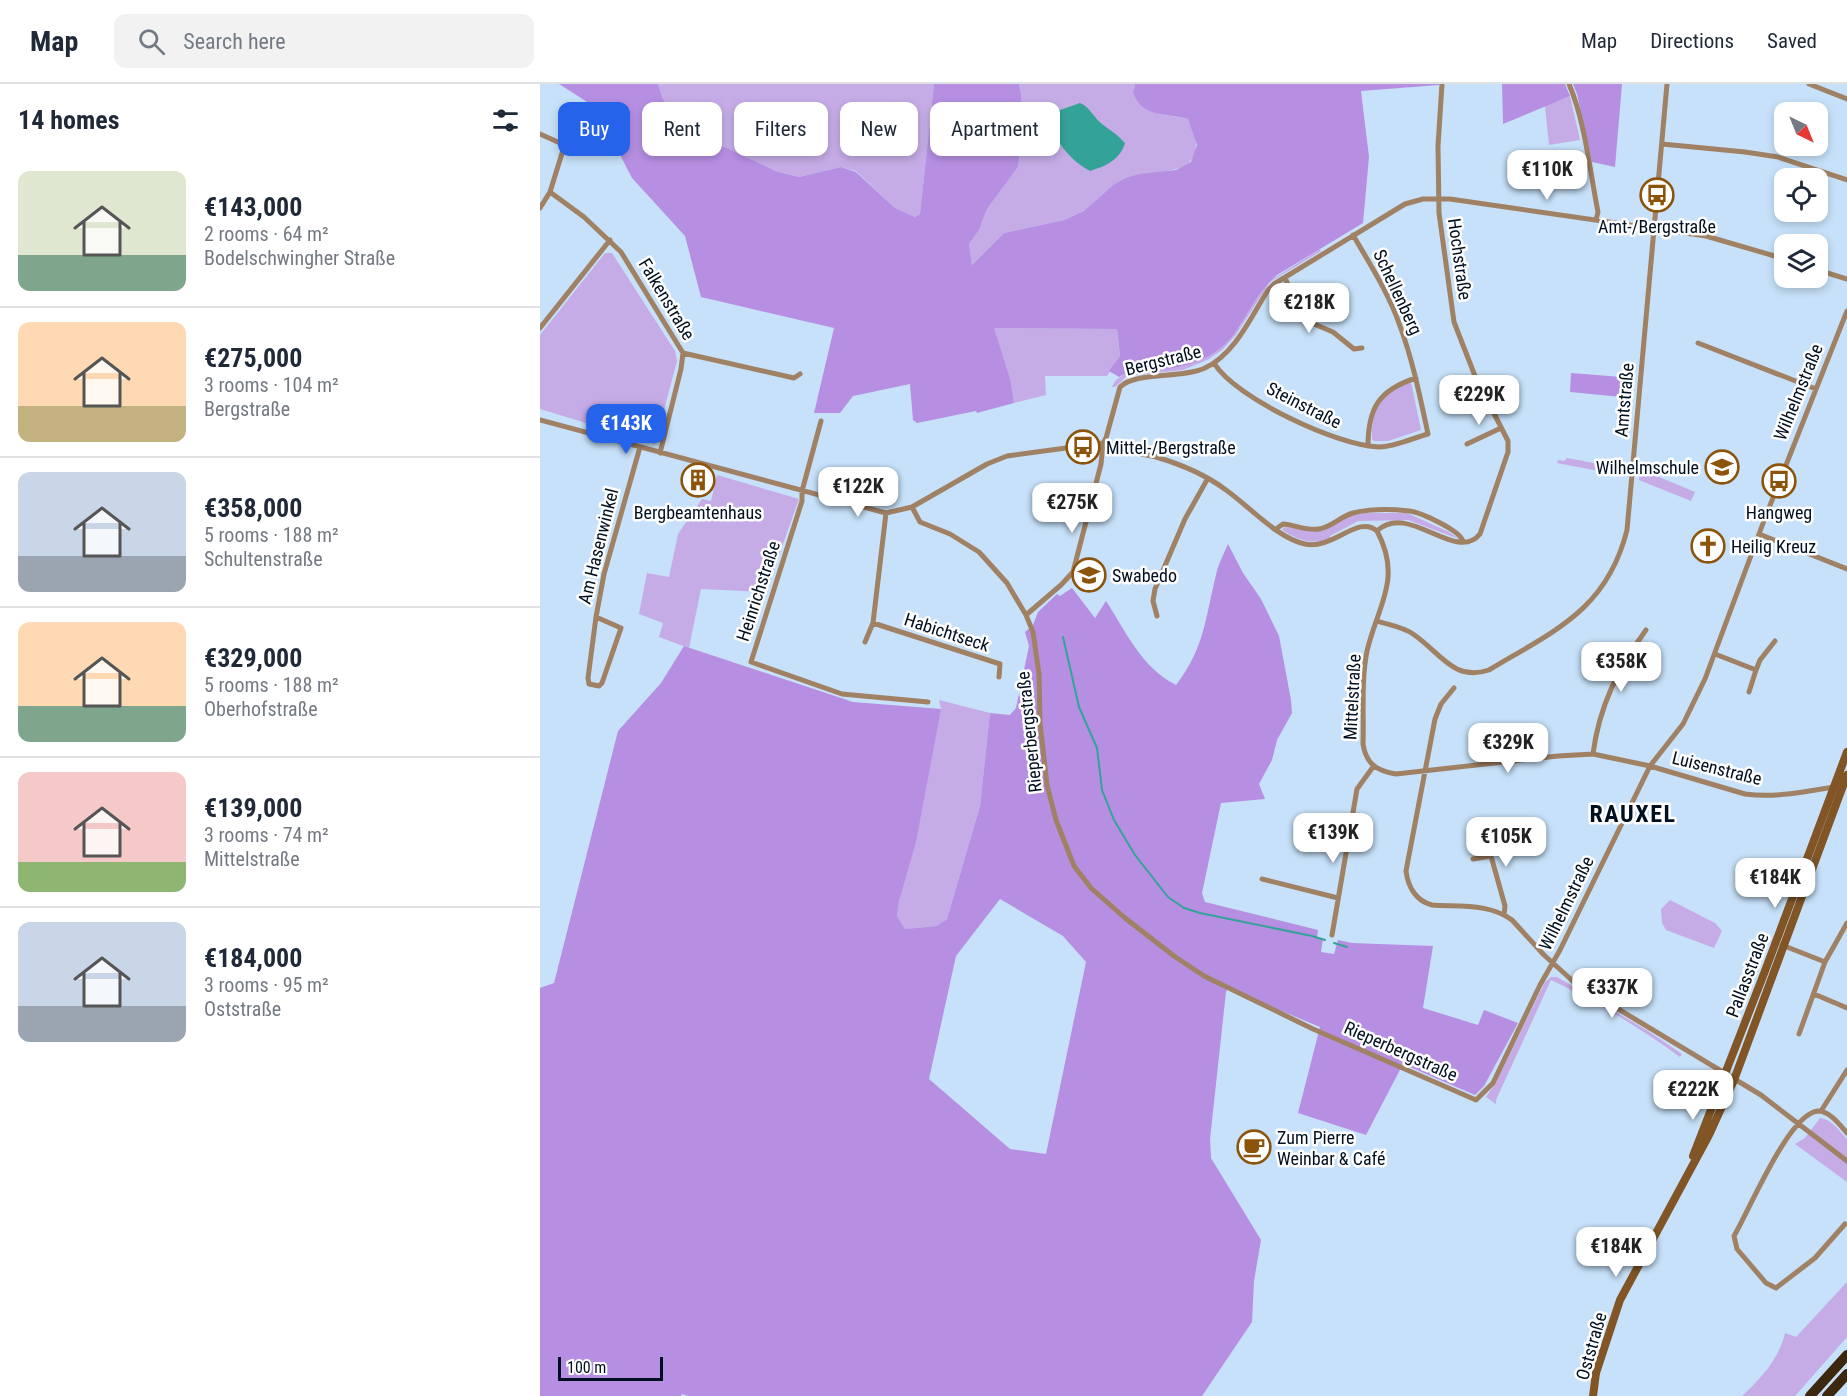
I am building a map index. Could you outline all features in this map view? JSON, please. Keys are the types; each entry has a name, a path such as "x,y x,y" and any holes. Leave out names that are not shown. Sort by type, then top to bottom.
{"highway":[{"path":"1810,1396 1847,1355"},
{"path":"1827,1396 1847,1374"}],"main road":[{"name":"Pallasstraße","path":"1734,1080 1847,752"},
{"name":"Pallasstraße","path":"1725,1075 1847,774"},
{"name":"Oststraße","path":"1685,1177 1725,1075"},
{"name":"Oststraße","path":"1593,1396 1596,1373 1620,1300 1709,1134 1734,1080"}],"street":[{"name":"Hochstraße","path":"1442,84 1438,146 1438,199 1454,322 1475,376 1508,441 1508,452 1480,534 1473,540 1462,543"},
{"path":"1569,84 1588,159 1598,212 1596,220"},
{"name":"Amtstraße","path":"1377,621 1409,632 1456,670 1479,673 1490,670 1578,614 1603,586 1618,559 1627,530 1667,84"},
{"path":"1809,84 1847,99"},
{"path":"540,134 560,143 563,150 550,192 540,208"},
{"path":"1662,144 1778,157 1847,180"},
{"name":"Falkenstraße","path":"550,192 584,217 621,252 683,353 660,453"},
{"name":"Bergstraße","path":"1026,615 1073,572 1101,464 1103,443 1118,391 1124,383 1190,373 1214,363 1234,344 1268,290 1405,204 1423,199 1438,199 1654,228 1706,236 1774,257"},
{"name":"Schellenberg","path":"1353,235 1400,324 1416,378 1428,434"},
{"path":"540,328 610,240"},
{"path":"1828,273 1847,279"},
{"path":"1285,278 1295,303 1305,316 1333,332 1354,349 1362,348"},
{"name":"Wilhelmstraße","path":"1476,1100 1492,1083 1650,766 1683,724 1715,654 1759,534 1847,311"},
{"path":"1698,343 1816,389"},
{"path":"683,353 794,378 800,374"},
{"name":"Steinstraße","path":"1214,363 1227,380 1274,410 1325,435 1348,443 1381,447 1428,434"},
{"path":"1368,446 1370,418 1376,404 1397,386 1416,378"},
{"path":"540,420 886,513 912,507 987,464 1007,456 1103,443 1114,444 1208,478 1290,539 1315,545 1331,542 1356,527 1370,527 1377,531 1386,525 1405,524 1462,543"},
{"name":"Heinrichstraße","path":"821,421 802,491 802,501 751,662 842,694 928,702"},
{"path":"1467,444 1501,428"},
{"name":"Am Hasenwinkel","path":"596,617 621,628 599,686 589,684 588,678 596,617 604,574 640,447"},
{"path":"1157,616 1153,601 1155,589 1185,519 1208,478"},
{"name":"Rieperbergstraße","path":"912,507 920,522 950,534 979,552 1007,583 1026,615 1033,632 1039,674 1040,723 1047,785 1056,820 1074,866 1091,888 1141,931 1204,976 1313,1029 1476,1100"},
{"path":"1275,529 1283,524 1322,529 1350,514 1367,511 1411,511 1445,525 1460,535 1462,543"},
{"path":"865,642 873,623 886,513"},
{"name":"Mittelstraße","path":"1373,767 1365,755 1364,701 1367,651 1388,589 1387,560 1377,531"},
{"path":"1759,534 1847,569"},
{"name":"Habichtseck","path":"873,623 1000,664 999,677"},
{"path":"1593,754 1597,729 1608,694 1624,662 1646,630"},
{"path":"1749,692 1764,654 1775,641"},
{"path":"1715,654 1756,670"},
{"path":"1454,688 1441,704 1435,719 1406,871 1408,883 1415,894 1424,903 1432,906 1483,908 1504,915 1512,920 1575,983 1761,1095 1847,1161"},
{"name":"Luisenstraße","path":"1373,767 1396,774 1555,756 1593,754 1650,766 1757,796 1783,795 1834,787 1845,783"},
{"path":"1332,935 1358,789 1373,767"},
{"path":"1473,859 1491,856 1505,906 1504,915"},
{"path":"1263,879 1338,898"},
{"path":"1799,1034 1826,962 1847,923"},
{"path":"1779,944 1826,962"},
{"path":"1814,994 1847,1008"},
{"path":"1845,1224 1815,1258 1776,1288 1766,1283 1737,1249 1734,1236 1774,1160 1798,1124 1805,1117 1821,1111 1847,1070"},
{"path":"1821,1111 1828,1114 1847,1133"}],"shaded area":[{"path":"559,84 658,84 665,102 642,102 642,156 722,156 722,146 734,151 734,156 744,156 778,172 799,177 841,167 856,172 895,208 915,217 920,214 930,121 930,156 1019,156 1018,167 987,209 979,230 969,244 972,265 1004,233 1064,220 1084,211 1113,185 1126,178 1176,170 1191,162 1197,145 1188,119 1149,111 1137,101 1133,93 1135,84 1439,84 1361,91 1369,157 1363,223 1277,275 1260,293 1228,341 1216,351 1188,364 1124,374 1119,377 1109,371 1120,356 1117,329 994,328 1011,382 1014,403 977,413 976,411 917,423 913,420 910,384 853,396 840,413 814,413 834,328 701,297 685,236 632,178 621,156 630,156 630,102 587,102"},
{"path":"658,84 934,84 932,102 930,102 920,214 915,217 895,208 856,171 841,167 799,177 778,172 744,156 828,156 828,102 734,102 734,151 722,146 722,102 665,102"},
{"path":"934,84 1019,84 1022,102 932,102"},
{"path":"1019,84 1135,84 1133,94 1158,114 1188,119 1194,132 1196,151 1184,167 1113,185 1084,211 1064,220 1004,233 972,265 969,244 979,230 987,209 1018,167 1019,156 1060,156 1060,102 1022,102"},
{"path":"1502,84 1565,84 1570,96 1503,124"},
{"path":"1573,84 1622,84 1615,167 1592,162"},
{"path":"1570,96 1580,140 1549,145 1545,106"},
{"path":"1080,103 1086,107 1125,143 1120,154 1112,162 1090,171 1082,166 1060,143 1060,110"},
{"path":"1320,249 1321,251 1270,282 1235,336 1222,350 1209,359 1183,370 1127,376 1112,387 1115,381 1124,374 1239,328 1254,300 1268,282"},
{"path":"605,253 612,253 675,351 677,361 655,444 540,409 540,335"},
{"path":"993,328 1117,329 1120,356 1107,376 1045,376 1046,395 1014,403 1011,382"},
{"path":"1571,373 1634,378 1632,398 1570,392"},
{"path":"1411,382 1421,430 1388,441 1374,441 1372,428 1381,403 1393,392"},
{"path":"1567,458 1626,469 1625,476 1557,463 1558,460 1564,461"},
{"path":"1640,469 1695,492 1691,501 1639,480"},
{"path":"717,475 799,499 766,592 701,589 689,648 659,637 663,623 639,614 647,573 669,577 678,534 702,499 711,501"},
{"path":"1365,513 1407,513 1459,539 1408,520 1358,521 1330,536 1330,539 1317,542 1299,539 1282,530 1284,527 1323,531 1350,516"},
{"path":"1228,544 1243,573 1261,599 1279,636 1292,713 1277,740 1272,760 1259,784 1265,799 1221,803 1202,893 1205,902 1318,930 1317,938 1323,939 1321,952 1334,954 1338,940 1352,943 1433,946 1423,1008 1478,1025 1484,1010 1518,1023 1484,1086 1475,1095 1403,1064 1366,1135 1298,1113 1320,1027 1246,996 1229,986 1226,992 1210,1139 1211,1158 1261,1240 1254,1281 1252,1322 1202,1396 688,1396 682,1394 681,1396 540,1396 540,988 554,983 618,731 661,683 684,646 853,702 941,709 916,842 897,916 905,929 936,926 947,919 980,806 990,713 1010,715 1016,708 1029,646 1025,632 1033,625 1038,612 1057,594 1060,596 1072,588 1095,618 1106,601 1144,659 1164,678 1176,685 1186,671 1198,645 1217,571","holes":["1000,899 1063,936 1086,962 1046,1154 1010,1149 929,1079 956,956"]},
{"path":"939,700 990,713 980,806 947,919 936,926 905,929 897,916 899,901 941,709"},
{"path":"1670,900 1715,923 1722,931 1714,948 1666,930 1662,923 1661,909"},
{"path":"1551,977 1557,977 1682,1054 1680,1057 1617,1015 1551,980 1496,1104 1486,1097 1496,1082 1545,982"},
{"path":"1820,1118 1832,1123 1847,1139 1847,1182 1795,1144 1805,1138"},
{"path":"1847,1282 1847,1337 1795,1396 1742,1396 1774,1360 1785,1333 1796,1337"}],"waterway":[{"path":"1063,637 1079,707 1097,748 1102,790 1114,820 1135,855 1168,897 1184,908 1200,913 1325,940"},
{"path":"1334,943 1347,947"}],"place":[{"name":"Amt-/Bergstraße","path":"1657,195"},
{"name":"Mittel-/Bergstraße","path":"1083,447"},
{"name":"Wilhelmschule","path":"1722,467"},
{"name":"Bergbeamtenhaus","path":"698,480"},
{"name":"Hangweg","path":"1779,481"},
{"name":"Heilig Kreuz","path":"1708,546"},
{"name":"Swabedo","path":"1089,575"},
{"name":"Zum Pierre Weinbar & Café","path":"1254,1147"}],"district":[{"name":"RAUXEL","path":"1633,814"}]}
